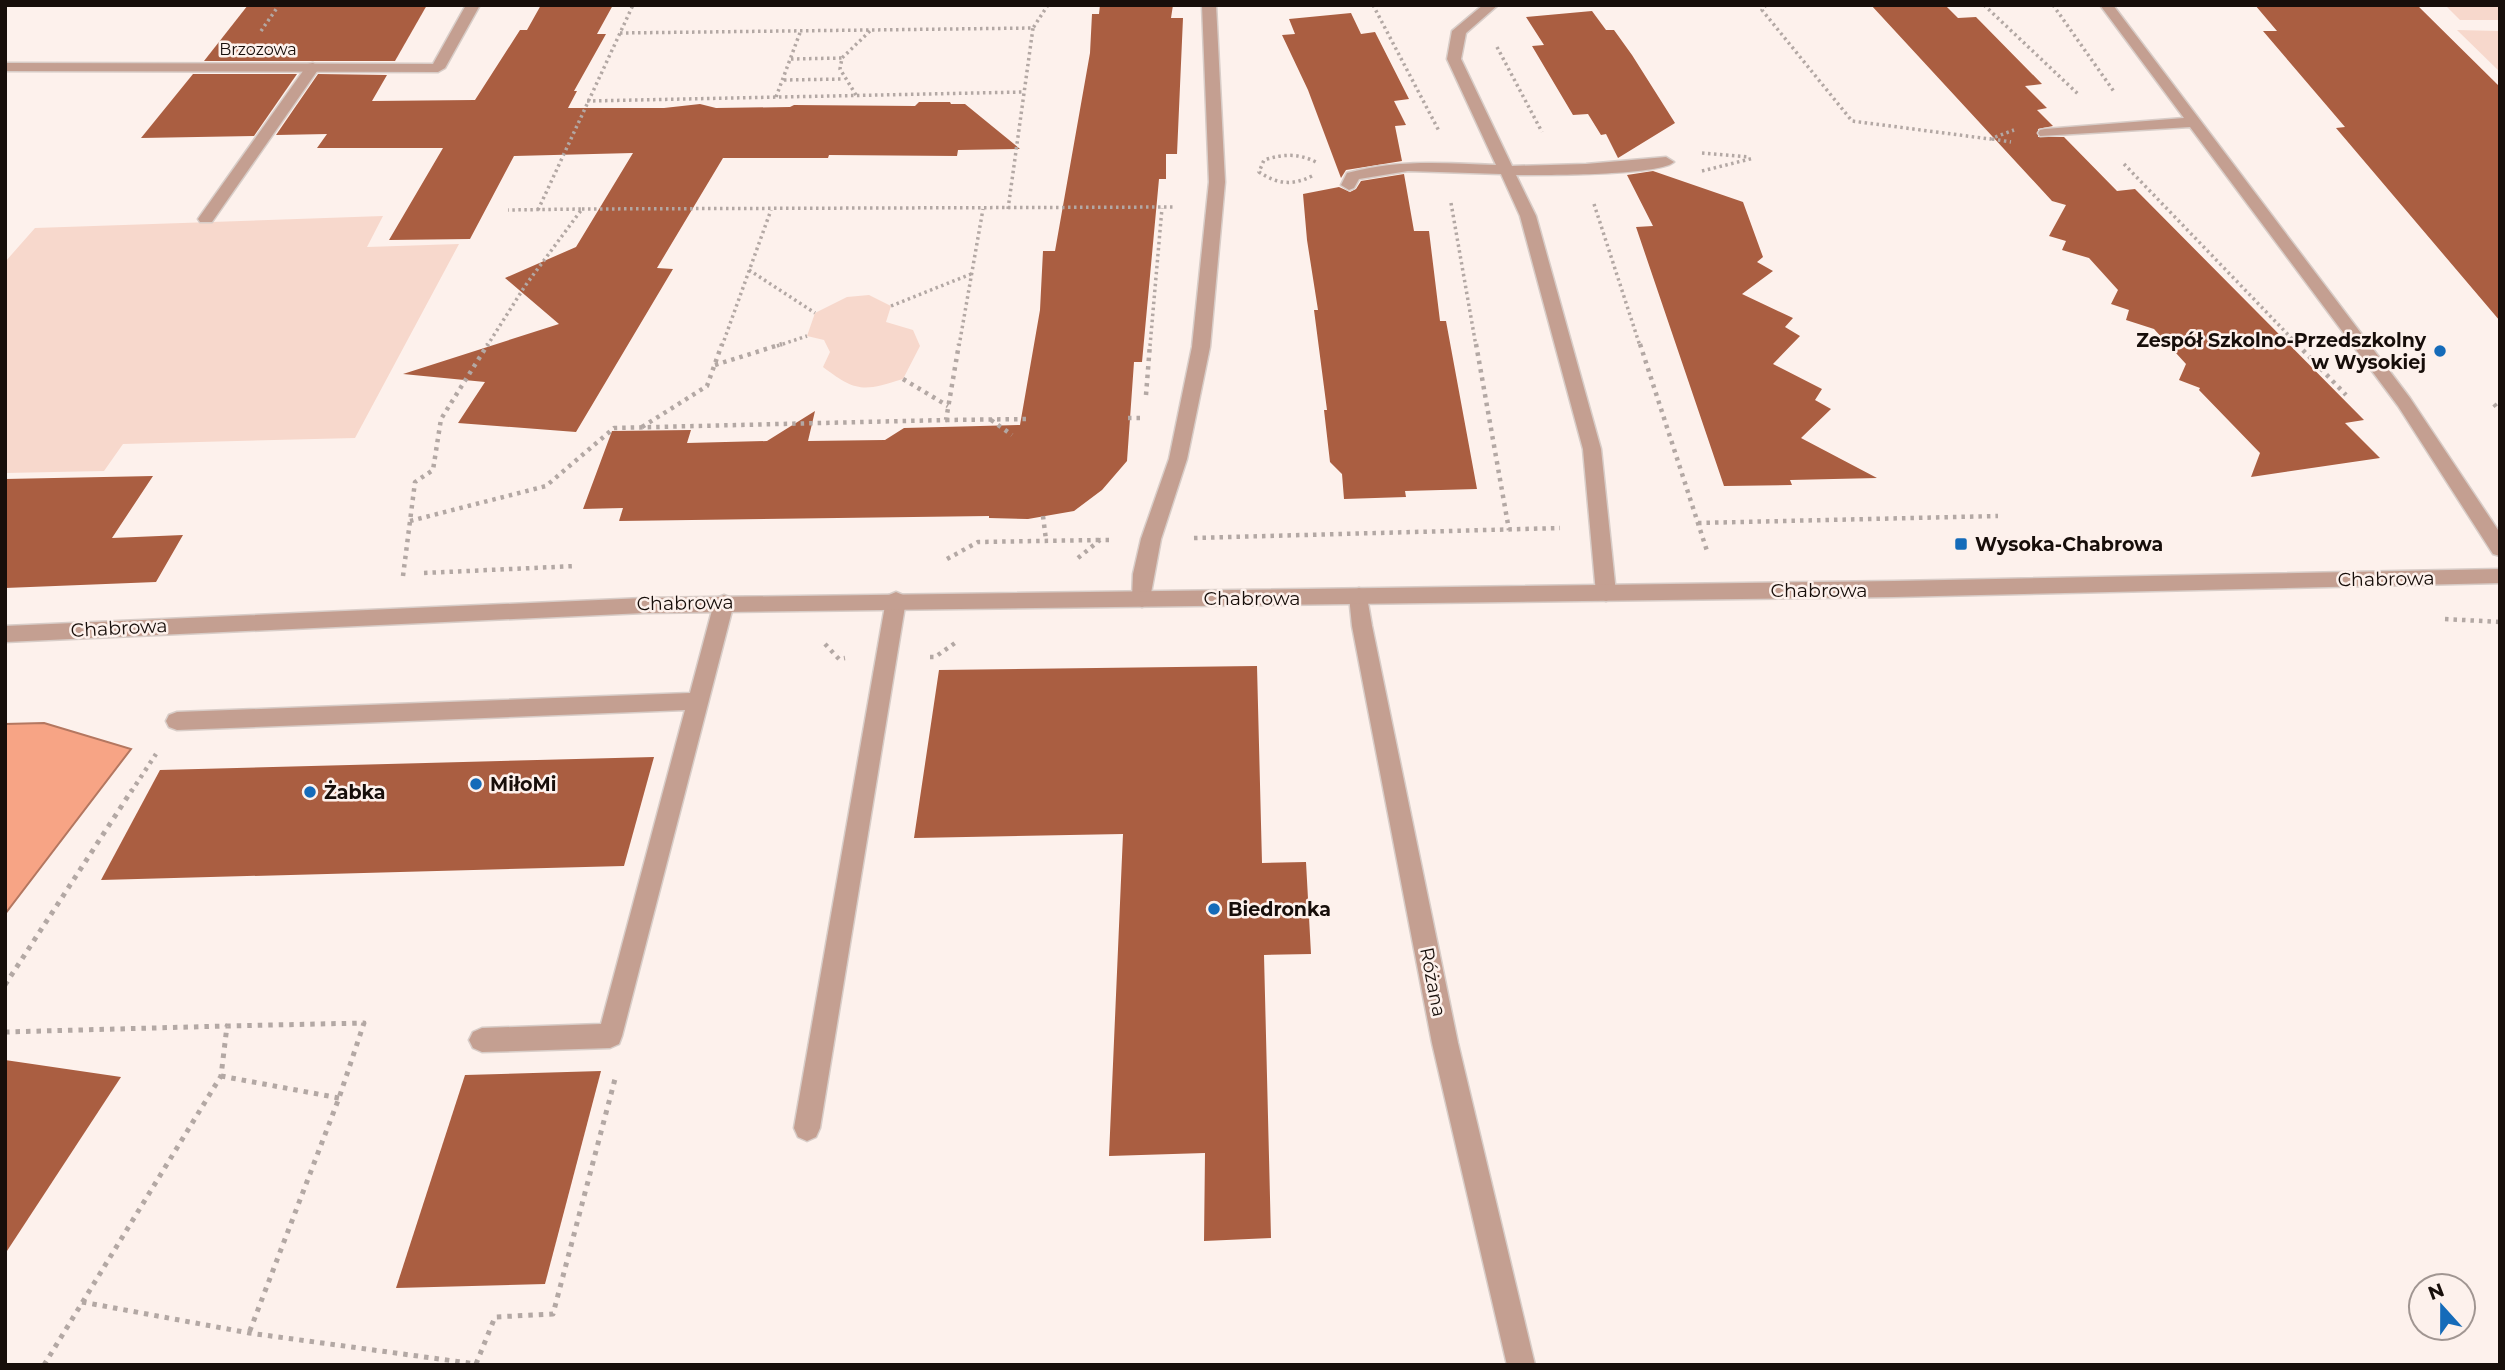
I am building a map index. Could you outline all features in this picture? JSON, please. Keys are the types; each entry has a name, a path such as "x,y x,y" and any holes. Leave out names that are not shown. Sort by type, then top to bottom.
{"street":[{"name":"Brzozowa","path":"5,67 438,68 473,5"},
{"path":"1142,599 1145,562 1178,459 1201,347 1217,173 1209,5"},
{"path":"1492,5 1459,31 1454,59 1528,216 1592,449 1606,593"},
{"path":"2106,5 2403,402 2500,549"},
{"path":"206,219 313,66"},
{"path":"2045,133 2193,122"},
{"path":"1349,185 1352,176 1370,169 1409,167 1507,170 1625,167 1666,162"},
{"name":"Chabrowa","path":"5,634 624,604 1606,593 2500,576"},
{"name":"Różana","path":"1359,596 1362,626 1445,1043 1521,1365"},
{"path":"807,1128 896,600"},
{"path":"482,1040 610,1036 724,603"},
{"path":"177,721 698,701"}],"path":[{"path":"538,210 633,5"},
{"path":"1008,209 1033,28 1048,5"},
{"path":"1373,5 1444,141"},
{"path":"1766,5 1762,10 1852,121 2005,141"},
{"path":"1984,5 2087,103 2103,142 2349,398"},
{"path":"2053,5 2118,96 2087,103"},
{"path":"620,33 1033,28"},
{"path":"776,97 801,30"},
{"path":"856,95 844,79 842,58 871,30"},
{"path":"1497,47 1545,139"},
{"path":"791,59 842,58"},
{"path":"784,80 844,79"},
{"path":"587,101 1024,92"},
{"path":"1990,139 2007,133"},
{"path":"1689,151 1754,158 1704,170"},
{"path":"1449,196 1509,530"},
{"path":"1593,200 1707,551"},
{"path":"1128,418 1144,418 1162,208"},
{"path":"508,210 1215,208"},
{"path":"403,576 415,482 433,470 441,419 525,286 582,209"},
{"path":"946,420 983,209"},
{"path":"642,428 708,386 772,210"},
{"path":"749,270 814,313"},
{"path":"891,306 972,274"},
{"path":"715,365 807,336"},
{"path":"903,379 948,406"},
{"path":"2494,404 2500,411"},
{"path":"410,521 546,486 614,428 1029,419"},
{"path":"990,420 1012,435"},
{"path":"1043,516 1046,540"},
{"path":"1698,523 1998,516"},
{"path":"947,559 978,542 1100,540"},
{"path":"5,985 177,721"},
{"path":"5,1032 364,1023 339,1097 249,1334"},
{"path":"44,1365 221,1076 227,1026"},
{"path":"82,1302 249,1334 476,1364 495,1317 553,1314 618,1067"},
{"path":"221,1076 339,1097"}],"shaded area":[{"path":"2445,5 2500,5 2500,20 2460,20"},
{"path":"2457,30 2500,31 2500,72"},
{"path":"383,216 367,247 459,244 355,438 123,444 104,471 5,473 5,262 35,228"},
{"path":"869,295 891,306 886,322 913,330 920,346 903,379 879,386 861,387 844,382 823,367 830,352 824,340 807,336 815,313 847,297"},
{"path":"44,723 131,749 5,914 5,724"}],"building":[{"path":"248,5 427,5 395,61 204,61"},
{"path":"541,5 613,5 597,34 606,34 574,91 577,91 568,108 664,108 700,104 716,108 794,105 915,106 919,102 950,102 965,104 1020,149 958,150 957,156 723,158 657,268 673,269 576,432 458,423 485,382 403,374 559,324 505,278 576,247 633,153 514,156 470,239 389,240 443,148 317,148 327,134 276,135 318,74 387,75 372,101 475,100 520,30 527,30"},
{"path":"1100,5 1173,5 1171,18 1183,18 1177,154 1166,154 1166,179 1159,179 1142,362 1134,362 1127,461 1102,490 1074,511 1028,519 989,516 619,521 623,508 583,509 612,431 691,430 687,443 767,441 815,411 808,441 885,440 904,428 1020,425 1040,310 1043,251 1055,251 1090,53 1092,14 1099,14"},
{"path":"1871,5 1945,5 1958,18 1976,17 2042,84 2025,86 2047,108 2037,110 2053,126 2038,129 2038,137 2064,137 2117,191 2135,189 2364,420 2345,423 2380,458 2251,477 2260,453 2200,388 2179,380 2186,364 2154,329 2126,320 2129,310 2111,304 2118,290 2089,258 2062,250 2066,241 2049,236 2066,205 2052,201"},
{"path":"2255,5 2417,5 2500,87 2500,321 2336,128 2345,127 2263,31 2277,31"},
{"path":"1592,11 1606,30 1614,30 1675,123 1618,158 1606,134 1601,135 1588,114 1573,115 1532,46 1544,45 1526,17"},
{"path":"1351,13 1361,34 1375,32 1409,99 1394,101 1406,125 1395,126 1402,161 1346,170 1341,178 1308,90 1282,35 1295,34 1289,19"},
{"path":"193,74 297,74 254,136 141,138"},
{"path":"1653,171 1743,202 1763,257 1757,262 1773,271 1742,294 1793,318 1785,327 1800,336 1773,364 1822,389 1815,400 1831,409 1801,438 1877,478 1790,480 1792,485 1724,486 1636,227 1653,226 1627,175"},
{"path":"1404,174 1414,231 1429,231 1440,321 1446,321 1477,489 1405,491 1406,497 1344,499 1342,474 1330,462 1324,410 1327,410 1314,310 1318,310 1303,194 1339,187 1350,192 1356,189 1361,181"},
{"path":"153,476 112,538 183,535 156,582 5,588 5,479"},
{"name":"Biedronka","path":"1257,666 1262,863 1306,862 1311,954 1264,955 1271,1238 1204,1241 1205,1153 1109,1156 1123,834 914,838 939,670"},
{"path":"654,757 624,866 101,880 160,770"},
{"path":"5,1060 121,1077 5,1254"},
{"path":"601,1071 545,1284 396,1288 465,1075"}],"place":[{"name":"Zespół Szkolno-Przedszkolny w Wysokiej","path":"2440,351"},
{"name":"Wysoka-Chabrowa","path":"1961,544"},
{"name":"MiłoMi","path":"476,784"},
{"name":"Żabka","path":"310,792"},
{"name":"Biedronka","path":"1214,909"}]}
